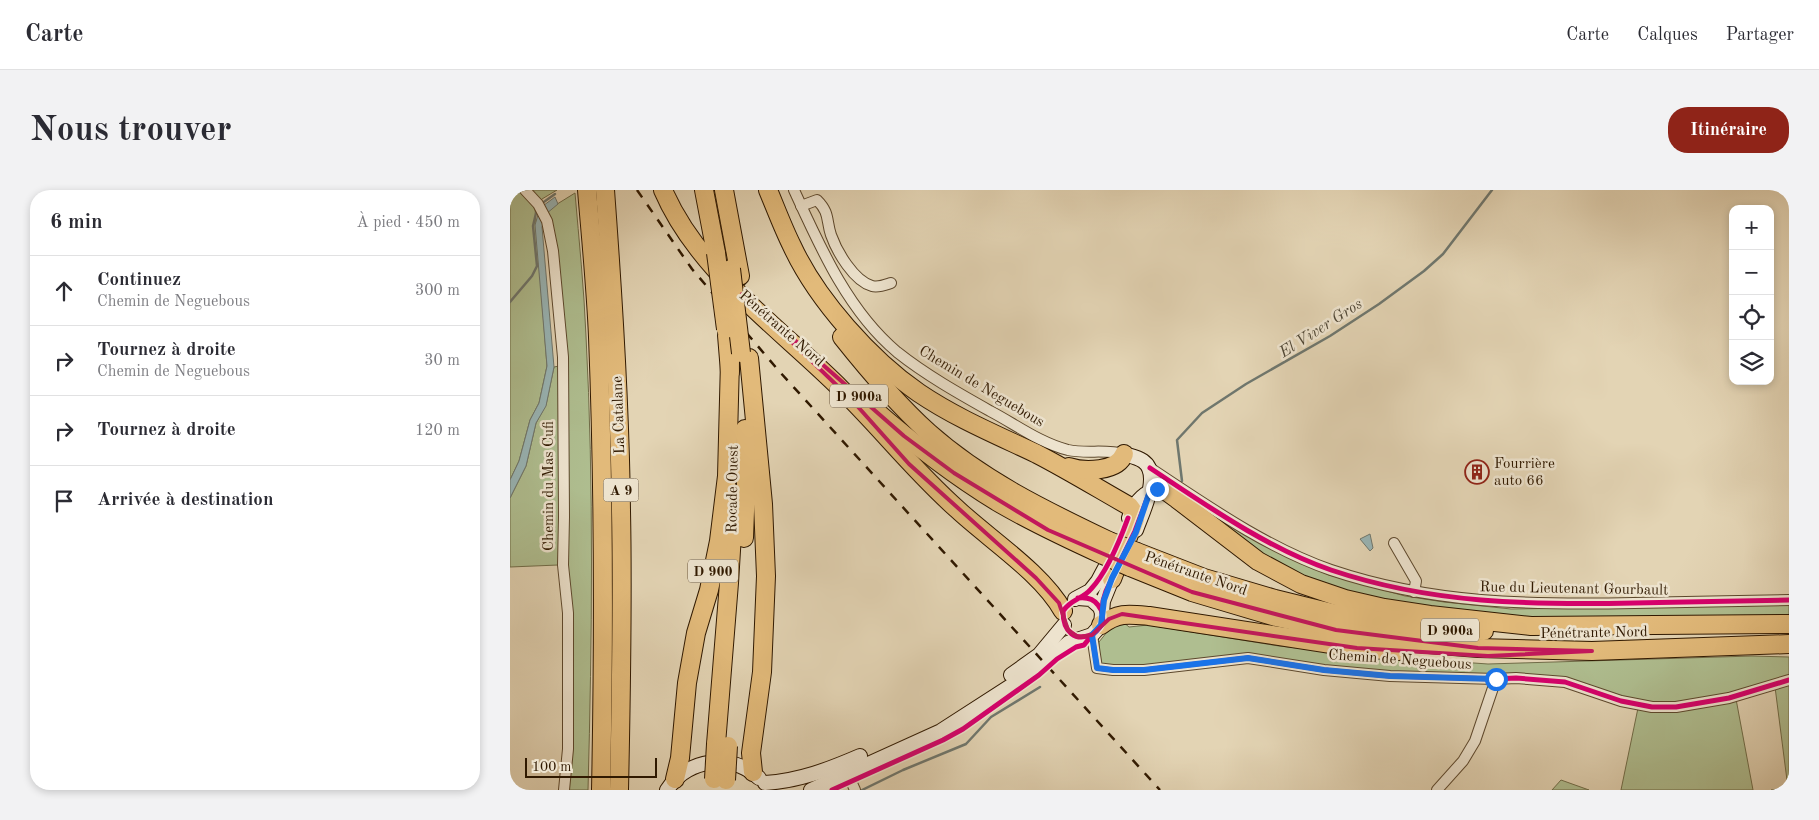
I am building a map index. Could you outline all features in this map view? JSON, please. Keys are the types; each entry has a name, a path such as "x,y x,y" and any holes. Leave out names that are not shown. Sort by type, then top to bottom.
{"highway":[{"name":"La Catalane","path":"587,190 598,335 603,510 603,672 600,790"},
{"name":"La Catalane","path":"605,190 616,338 621,510 619,790"},
{"name":"D 900a","path":"663,190 680,222 693,241 732,274"},
{"name":"Rocade Ouest","path":"704,190 716,253 727,335 740,357"},
{"name":"Rocade Ouest","path":"717,190 732,274 745,412 746,484 743,555 719,785"},
{"name":"D 900","path":"724,190 732,274"},
{"name":"Pénétrante Nord","path":"763,190 787,249 833,327 899,403 930,433 975,467 1106,548"},
{"path":"768,190 792,247 813,283 843,323 874,356 927,398 961,418 1038,455 1129,506 1145,497 1166,491 1258,561 1301,584 1345,599 1430,615 1532,626 1784,625"},
{"name":"Pénétrante Nord","path":"732,274 752,304 822,362 904,436 954,473 1040,526 1106,548 1133,560 1192,592 1276,617 1336,630 1404,642 1469,648 1592,651 1789,644"},
{"path":"732,274 754,309 851,399 909,464 957,510 1036,578 1054,598 1064,618"},
{"name":"D 900","path":"740,357 763,504 766,576 762,672 751,753 762,782"},
{"name":"D 900","path":"671,784 680,758 687,683 696,633 709,590 719,541 740,357"},
{"path":"1038,455 1073,468 1091,471 1116,463 1122,459 1124,454"},
{"path":"1112,578 1145,497"},
{"name":"Pénétrante Nord","path":"1133,560 1336,614 1434,630 1550,634 1784,625"},
{"path":"1095,635 1109,619 1122,614 1149,616 1366,649 1488,656 1592,651"},
{"path":"1655,649 1789,652"}],"main road":[{"path":"1095,635 1103,601 1112,578 1136,532 1145,497 1146,465 1124,454"},
{"path":"671,784 692,767 713,761 734,763 762,782 779,782 825,771 896,742 946,717 983,695 1039,655 1064,618 1072,601 1090,591 1098,581 1124,529 1145,497"},
{"path":"1078,598 1084,597 1096,602 1095,635"},
{"path":"1064,618 1072,634 1095,635"},
{"path":"811,790 941,730 1030,673 1068,642 1095,635"}],"street":[{"name":"Chemin du Mas Cufi","path":"525,190 538,204 547,222 553,251 562,357 563,565 568,613 568,749 564,790"},
{"name":"Chemin de Neguebous","path":"794,190 835,273 852,300 869,323 896,351 952,389 1048,443 1081,452 1114,452 1124,454"},
{"path":"801,206 816,200 823,206 827,213 830,233 853,274 872,286 878,287 891,282"},
{"name":"Rue du Lieutenant Gourbault","path":"1146,465 1230,520 1299,557 1331,570 1414,592 1444,597 1511,603 1789,600"},
{"path":"1394,543 1416,581 1414,592"},
{"name":"Chemin de Neguebous","path":"1095,635 1097,668 1144,670 1248,658 1324,670 1390,676 1516,678 1565,682 1621,701 1652,707 1676,707 1728,698 1789,680"},
{"path":"1437,790 1462,761 1475,741 1496,679"},
{"path":"847,772 855,790"}],"highlighted area":[{"path":"742,294 904,436 954,473 1048,530 1192,592 1336,630 1478,648 1592,651 1488,656 1357,648 1122,614 1109,619 1092,635 1078,637 1068,630 1059,603 1036,578 909,464 851,399"}],"green space":[{"path":"510,190 557,190 542,199 535,208 547,366 539,403 530,420 519,461 510,480"},
{"path":"575,193 589,393 591,620 588,790 568,790 567,366 546,214 554,206"},
{"path":"559,366 560,517 558,565 510,567 510,498 526,466 536,423 546,405 554,367"},
{"path":"1180,493 1227,524 1296,561 1329,575 1405,596 1511,609 1789,605 1789,617 1532,619 1431,608 1347,593 1303,578 1262,556"},
{"path":"1122,621 1129,627 1148,625 1279,646 1361,655 1488,664 1752,656 1789,657 1789,676 1728,694 1676,703 1653,703 1622,697 1566,678 1390,672 1324,666 1248,654 1144,666 1100,665 1099,642 1107,632"},
{"path":"1789,685 1789,790 1771,790 1788,788 1775,687"},
{"path":"1736,699 1753,790 1621,790 1638,708"},
{"path":"1561,780 1589,790 1552,790"}],"water":[{"path":"555,197 558,204 546,214 542,227 554,367 546,406 536,423 526,466 510,498 510,480 519,461 530,420 539,403 547,366 535,225 540,208"},
{"path":"1370,534 1373,548 1370,551 1360,539"}],"waterway":[{"name":"El Viver Gros","path":"1182,481 1177,440 1202,413 1246,384 1330,336 1379,304 1424,271 1443,254 1492,190"},
{"path":"541,204 555,194"},
{"path":"510,302 532,276 537,266 533,226 537,209"},
{"name":"El Viver Gros","path":"862,790 903,770 966,744 991,717 1040,687"}],"railway":[{"path":"637,190 692,269 779,371 1160,790"}],"cycle path":[{"path":"1150,468 1238,525 1307,561 1331,570 1406,590 1481,600 1557,603 1789,600"},
{"path":"1102,613 1106,591 1135,531 1150,491"},
{"path":"1078,598 1081,598 1087,598 1092,599 1098,605 1103,615 1101,624 1096,631 1088,636 1080,637 1071,634 1065,625 1063,611 1073,601 1077,599 1081,597 1088,592 1097,582 1113,555 1128,518"},
{"path":"1092,635 1097,668 1144,670 1248,658 1324,670 1390,676 1516,678 1565,682 1621,701 1652,707 1676,707 1729,698 1789,680"},
{"path":"832,790 943,740 963,729 1039,675 1057,659 1076,647 1084,645 1092,635"}],"place":[{"name":"Fourrière auto 66","path":"1477,472"}],"route":[{"path":"1157,489 1150,491 1136,532 1112,578 1103,601 1103,619 1098,630 1092,635 1097,668 1144,670 1248,658 1324,670 1390,676 1496,679"}]}
